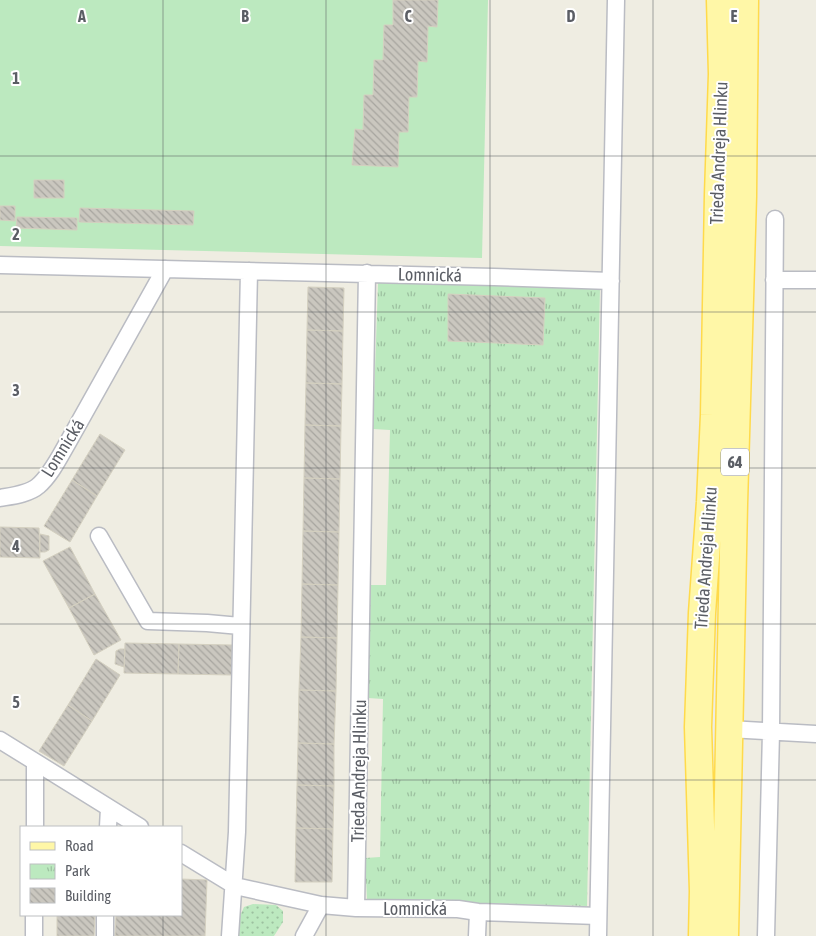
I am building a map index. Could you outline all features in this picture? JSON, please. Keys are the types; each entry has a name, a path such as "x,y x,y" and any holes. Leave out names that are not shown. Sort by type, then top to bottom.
{"main road":[{"name":"Trieda Andreja Hlinku","path":"702,936 703,891 698,727 702,613 714,415 722,74 720,0"},
{"name":"Trieda Andreja Hlinku","path":"725,936 743,196 745,0"},
{"path":"698,727 729,729"}],"street":[{"path":"598,936 616,0"},
{"path":"766,936 771,732 775,219"},
{"name":"Lomnická","path":"1,267 165,269 611,281"},
{"name":"Lomnická","path":"0,498 16,495 37,487 53,467 165,269"},
{"path":"230,936 234,886 245,470 248,271"},
{"name":"Trieda Andreja Hlinku","path":"356,908 366,274"},
{"path":"774,280 816,280"},
{"path":"99,536 148,621 240,626"},
{"path":"729,729 816,734"},
{"path":"0,740 138,826"},
{"path":"34,826 35,763"},
{"path":"108,826 109,808"},
{"name":"Lomnická","path":"182,854 234,886 320,905 356,908 458,909 478,912 598,916"},
{"path":"304,936 320,905"},
{"path":"477,936 478,912"},
{"path":"34,916 34,936"},
{"path":"104,936 105,916"}],"green space":[{"path":"0,0 488,0 482,258 0,246"},
{"path":"378,283 600,288 587,906 367,900 365,858 380,857 383,699 368,698 370,585 386,585 390,430 373,429"},
{"path":"253,904 276,905 283,911 283,922 274,936 239,936 240,916 244,907"}],"building":[{"path":"393,0 438,0 437,27 428,26 427,62 418,61 417,97 409,97 408,132 399,132 398,167 352,165 355,129 363,130 364,95 373,95 374,60 383,60 384,25 393,25"},
{"path":"34,180 64,180 64,198 34,198"},
{"path":"0,206 15,206 15,221 0,220"},
{"path":"80,208 194,211 193,225 79,222"},
{"path":"17,217 77,218 77,230 16,228"},
{"path":"308,287 344,288 343,331 307,330"},
{"path":"448,294 545,298 543,345 448,341"},
{"path":"307,330 343,331 342,384 306,383"},
{"path":"306,383 342,384 341,426 305,425"},
{"path":"305,425 341,426 340,479 304,478"},
{"path":"100,434 125,450 97,496 72,480"},
{"path":"304,478 340,479 339,532 303,531"},
{"path":"72,480 97,496 70,542 44,526"},
{"path":"0,527 39,528 40,558 0,557"},
{"path":"303,531 339,532 338,585 302,584"},
{"path":"40,534 49,536 49,550 45,552 40,552"},
{"path":"70,547 95,594 69,608 43,561"},
{"path":"302,584 338,585 337,638 301,637"},
{"path":"95,594 121,640 94,655 69,608"},
{"path":"301,637 337,638 336,691 299,690"},
{"path":"125,643 179,644 178,674 124,673"},
{"path":"179,644 232,645 232,675 178,674"},
{"path":"125,649 124,667 115,664 116,651"},
{"path":"96,659 120,675 92,721 68,705"},
{"path":"299,690 336,691 334,744 298,743"},
{"path":"68,705 92,721 64,766 39,751"},
{"path":"298,743 334,744 334,786 297,785"},
{"path":"297,785 334,786 333,829 296,828"},
{"path":"296,828 333,829 332,882 295,882"},
{"path":"182,879 207,880 205,936 115,936 116,916 182,916"},
{"path":"57,916 95,916 94,936 57,936"}]}
